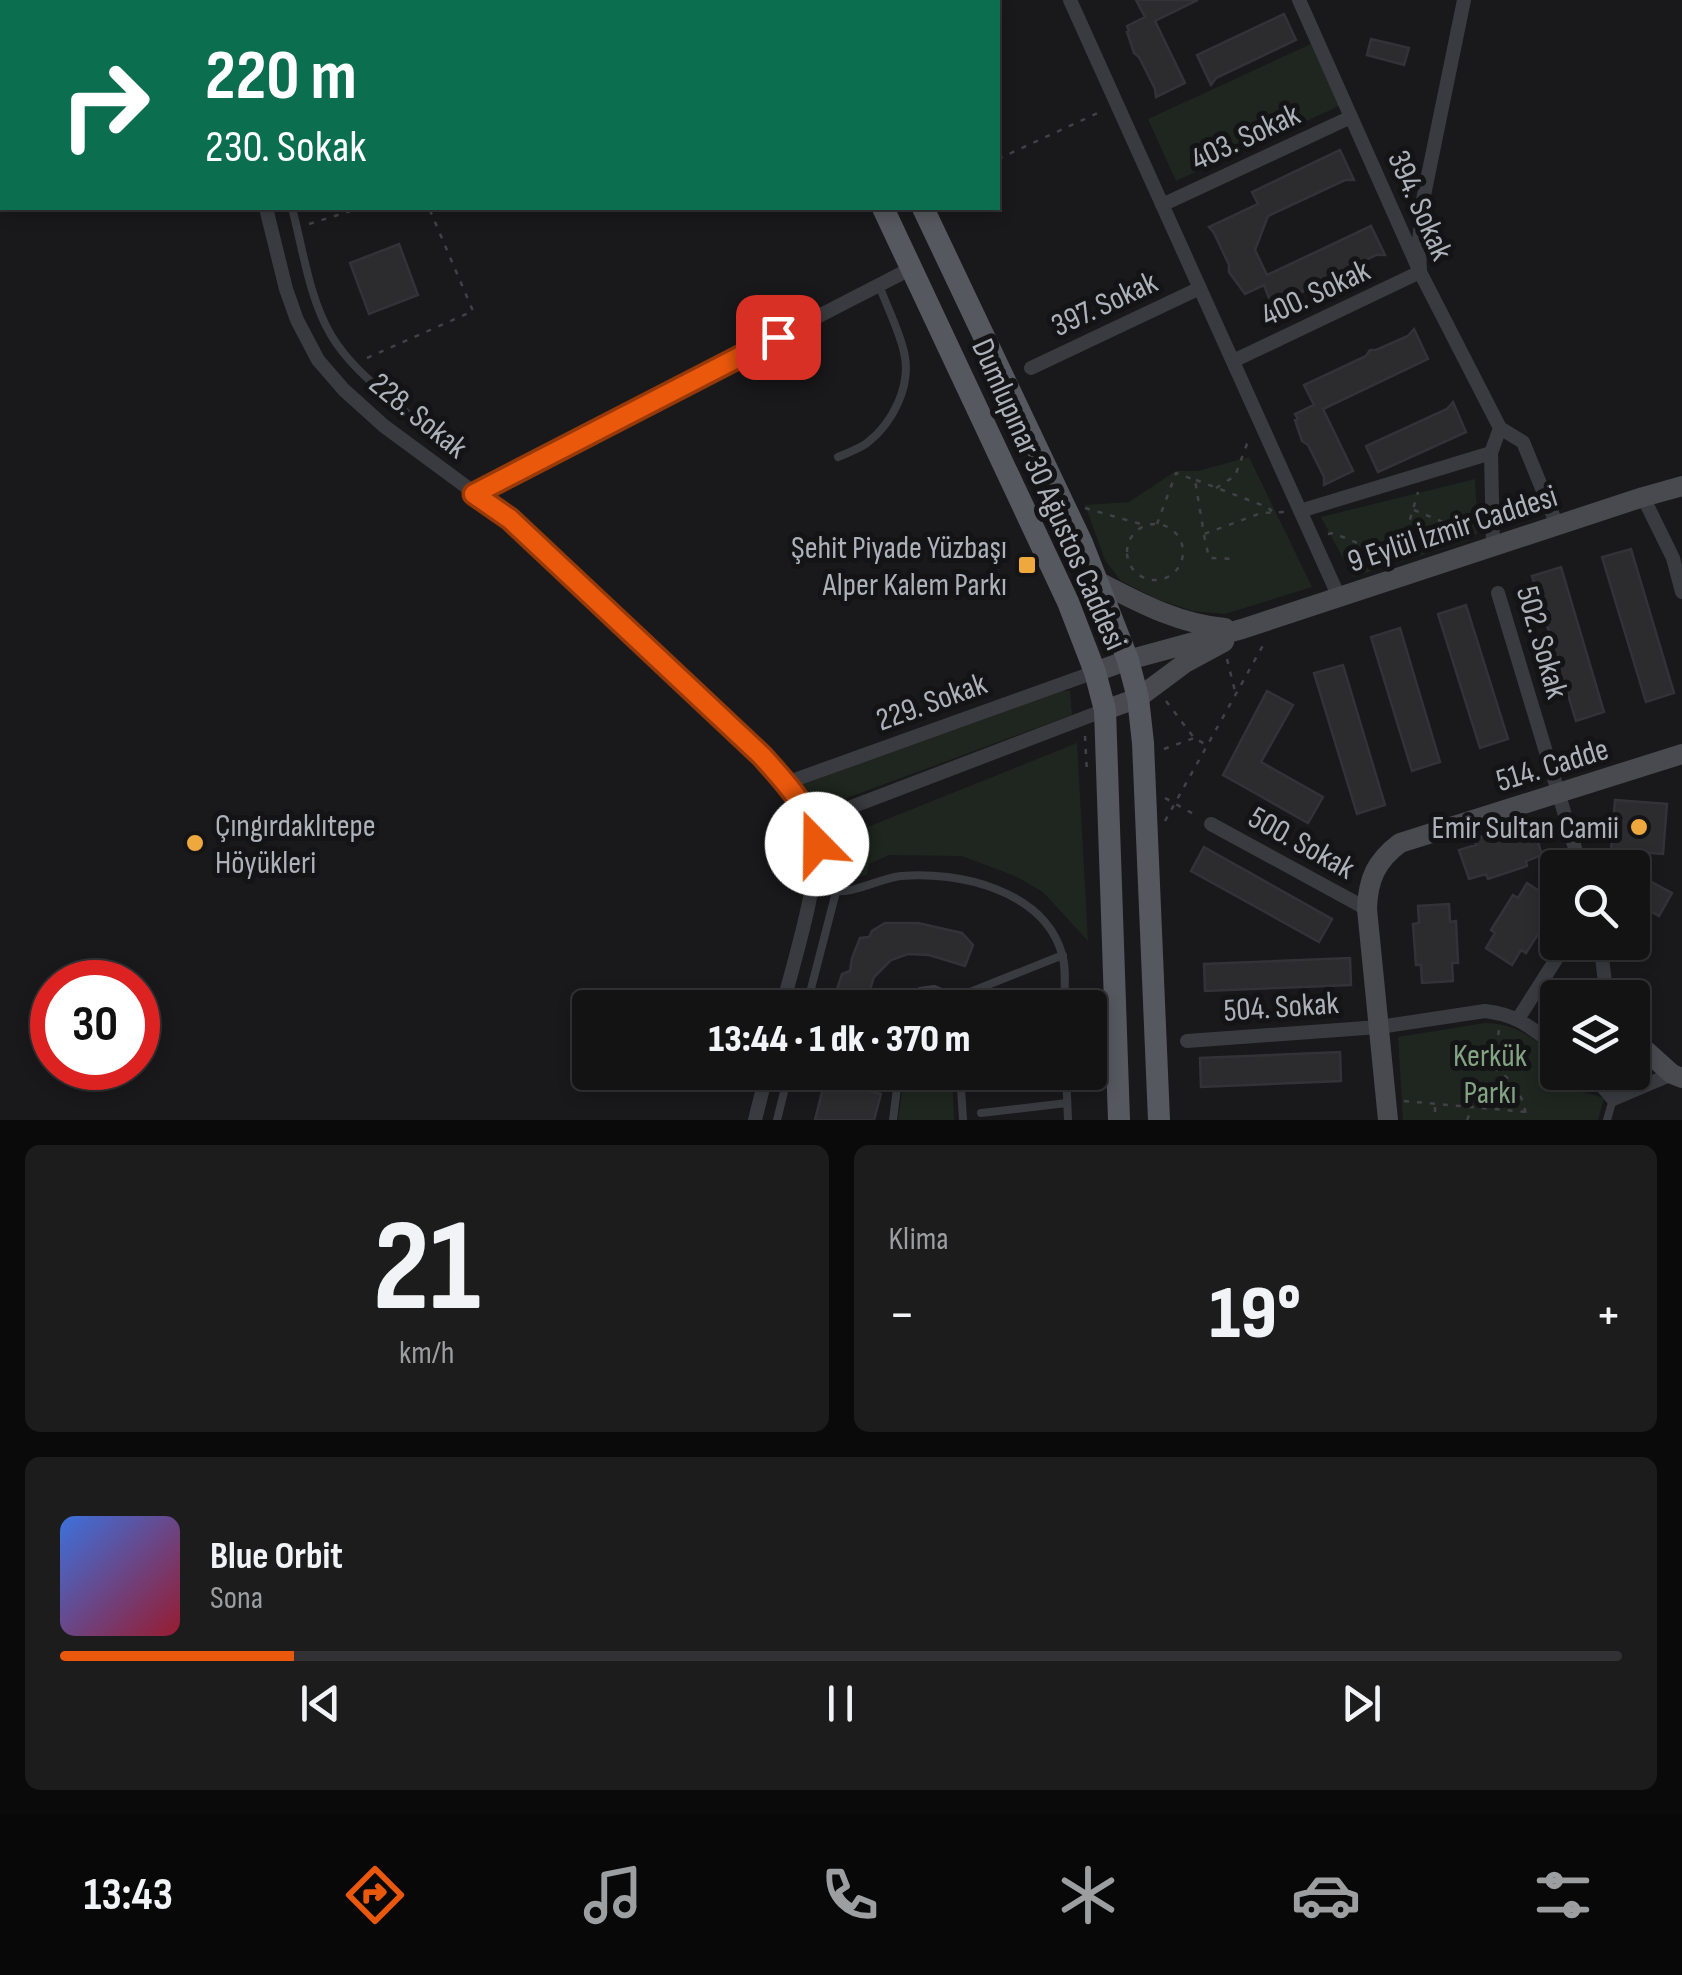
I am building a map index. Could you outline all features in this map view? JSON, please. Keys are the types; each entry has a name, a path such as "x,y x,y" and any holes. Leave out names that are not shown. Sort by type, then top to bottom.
{"main road":[{"name":"Dumlupınar 30 Ağustos Caddesi","path":"884,210 1060,586 1095,672 1094,714 1119,1120"},
{"name":"Dumlupınar 30 Ağustos Caddesi","path":"924,210 1068,514 1128,660 1138,698 1159,1120"},
{"name":"9 Eylül İzmir Caddesi","path":"1095,672 1242,629 1682,486"},
{"name":"9 Eylül İzmir Caddesi","path":"1096,581 1180,620 1242,629"},
{"name":"9 Eylül İzmir Caddesi","path":"1094,714 1138,698 1185,663 1242,629"},
{"name":"514. Cadde","path":"1367,909 1374,870 1400,843 1682,754"},
{"path":"1367,909 1387,1110"},
{"path":"1650,1053 1677,1076"}],"street":[{"path":"1070,0 1339,597"},
{"name":"394. Sokak","path":"1300,0 1420,272 1500,428 1523,442 1556,525"},
{"path":"1420,272 1424,200 1464,0"},
{"name":"403. Sokak","path":"1162,205 1352,117"},
{"name":"228. Sokak","path":"266,210 286,289 304,335 318,360 344,390 373,418 510,519 762,756 812,822"},
{"path":"474,494 912,268"},
{"name":"400. Sokak","path":"1233,361 1420,272"},
{"name":"397. Sokak","path":"1032,368 1200,288"},
{"path":"1484,549 1491,453 1500,428"},
{"path":"1300,511 1491,453"},
{"path":"1643,497 1673,558 1682,592"},
{"name":"502. Sokak","path":"1498,594 1576,850"},
{"name":"229. Sokak","path":"786,783 1095,672"},
{"path":"786,990 812,884 817,844 812,822 1094,714"},
{"name":"500. Sokak","path":"1212,824 1367,909"},
{"path":"1518,1018 1555,960"},
{"path":"1502,1013 1518,1018 1540,1034"},
{"name":"504. Sokak","path":"1187,1040 1379,1027 1502,1013"},
{"path":"1606,1090 1613,1099 1677,1076"},
{"path":"755,1120 762,1090"}],"lane":[{"path":"293,210 330,333 353,364 407,413"},
{"path":"838,457 866,443 887,420 898,404 907,373 904,352 879,285"},
{"path":"812,884 836,892 900,876 982,882 1023,903 1050,929 1063,955 1064,990"},
{"path":"811,990 836,892"},
{"path":"985,990 1063,955"},
{"path":"777,1120 784,1090"},
{"path":"892,1120 897,1090"},
{"path":"961,1090 963,1120"},
{"path":"1067,1090 1068,1120"},
{"path":"1606,1120 1613,1099"},
{"path":"982,1113 1067,1103"}],"path":[{"path":"1000,159 1117,104"},
{"path":"297,227 353,210"},
{"path":"353,364 473,311 429,210"},
{"path":"1216,488 1235,476 1247,444 1264,430"},
{"path":"1157,524 1176,473 1273,512"},
{"path":"1312,538 1333,532 1398,558 1424,473"},
{"path":"1195,480 1209,558 1234,559"},
{"path":"1068,514 1087,507 1145,526"},
{"path":"1413,510 1468,532 1484,549"},
{"path":"1204,534 1261,514 1300,511"},
{"path":"1157,524 1175,532 1183,553 1172,574 1158,580 1136,572 1128,558 1133,535 1145,526 1157,524"},
{"path":"1166,820 1278,617"},
{"path":"1224,643 1236,696"},
{"path":"1161,680 1167,704 1194,738 1208,746"},
{"path":"1087,776 1094,714"},
{"path":"1143,756 1194,738"},
{"path":"1144,787 1212,824"},
{"path":"1502,1013 1493,1068 1504,1073 1520,1093 1526,1120"},
{"path":"1387,1110 1435,1104 1527,1112"},
{"path":"1435,1104 1435,1120"},
{"path":"1467,1120 1472,1107"},
{"path":"1497,1120 1500,1110"}],"green space":[{"path":"1311,44 1339,106 1176,181 1148,119"},
{"path":"1249,457 1312,587 1225,614 1193,611 1121,581 1105,560 1085,505 1129,502 1176,471 1198,471"},
{"path":"1475,479 1478,533 1466,541 1353,577 1321,517"},
{"path":"1070,691 1072,715 841,800 811,818 799,786"},
{"path":"1077,743 1088,941 1043,892 1015,876 962,856 889,855 869,864 867,875 833,880 834,863 845,836"},
{"name":"Kerkük Parkı","path":"1485,1023 1515,1029 1540,1044 1540,1090 1576,1090 1604,1098 1598,1120 1403,1120 1398,1037"},
{"path":"902,1090 953,1090 954,1120 898,1120"}],"building":[{"path":"1136,0 1198,0 1155,21 1185,83 1156,97 1127,32 1127,26 1145,17"},
{"path":"1284,14 1296,40 1216,78 1211,85 1197,55"},
{"path":"1371,39 1409,48 1404,65 1367,55"},
{"path":"1340,150 1354,180 1345,180 1268,216 1255,250 1267,275 1371,226 1385,255 1376,255 1342,276 1272,306 1264,285 1245,294 1229,272 1209,227 1258,204 1252,192"},
{"path":"399,244 418,295 369,314 350,263"},
{"path":"1414,329 1428,359 1323,409 1353,471 1324,485 1324,477 1308,445 1302,441 1295,420 1295,414 1314,405 1304,385 1366,356 1370,350 1408,336"},
{"path":"1453,402 1466,432 1378,472 1366,446 1447,409"},
{"path":"1631,549 1674,693 1646,702 1602,557"},
{"path":"1561,567 1604,712 1576,721 1532,576"},
{"path":"1466,605 1508,739 1480,748 1438,614"},
{"path":"1400,628 1440,762 1412,771 1371,637"},
{"path":"1343,665 1385,805 1357,814 1314,673"},
{"path":"1267,691 1293,705 1261,762 1323,797 1308,823 1223,775"},
{"name":"Emir Sultan Camii","path":"1615,800 1667,804 1663,854 1611,850"},
{"path":"1514,826 1516,832 1533,826 1540,856 1526,861 1527,866 1488,879 1486,874 1469,879 1459,850 1476,845 1474,839"},
{"path":"1204,847 1332,919 1319,942 1191,871"},
{"path":"1650,881 1672,893 1659,916 1650,911"},
{"path":"1527,883 1540,892 1540,931 1526,953 1521,950 1512,965 1486,948 1495,933 1491,930 1513,895 1518,898"},
{"path":"1449,904 1450,922 1456,921 1458,963 1452,963 1453,981 1422,983 1421,965 1416,965 1413,924 1419,923 1418,906"},
{"path":"885,923 918,923 962,933 973,945 965,966 929,955 908,954 891,960 874,977 870,990 837,990 842,974 850,971 860,938 869,937"},
{"path":"1350,958 1351,985 1205,991 1204,964"},
{"path":"1340,1052 1341,1081 1201,1087 1200,1058"},
{"path":"822,1090 881,1094 874,1120 815,1120"}],"place":[{"name":"Şehit Piyade Yüzbaşı Alper Kalem Parkı","path":"1027,565"},
{"name":"Emir Sultan Camii","path":"1639,827"},
{"name":"Çıngırdaklıtepe Höyükleri","path":"195,843"}],"route":[{"path":"778,337 474,494 510,519 762,756 796,796 812,822 817,844"}]}
